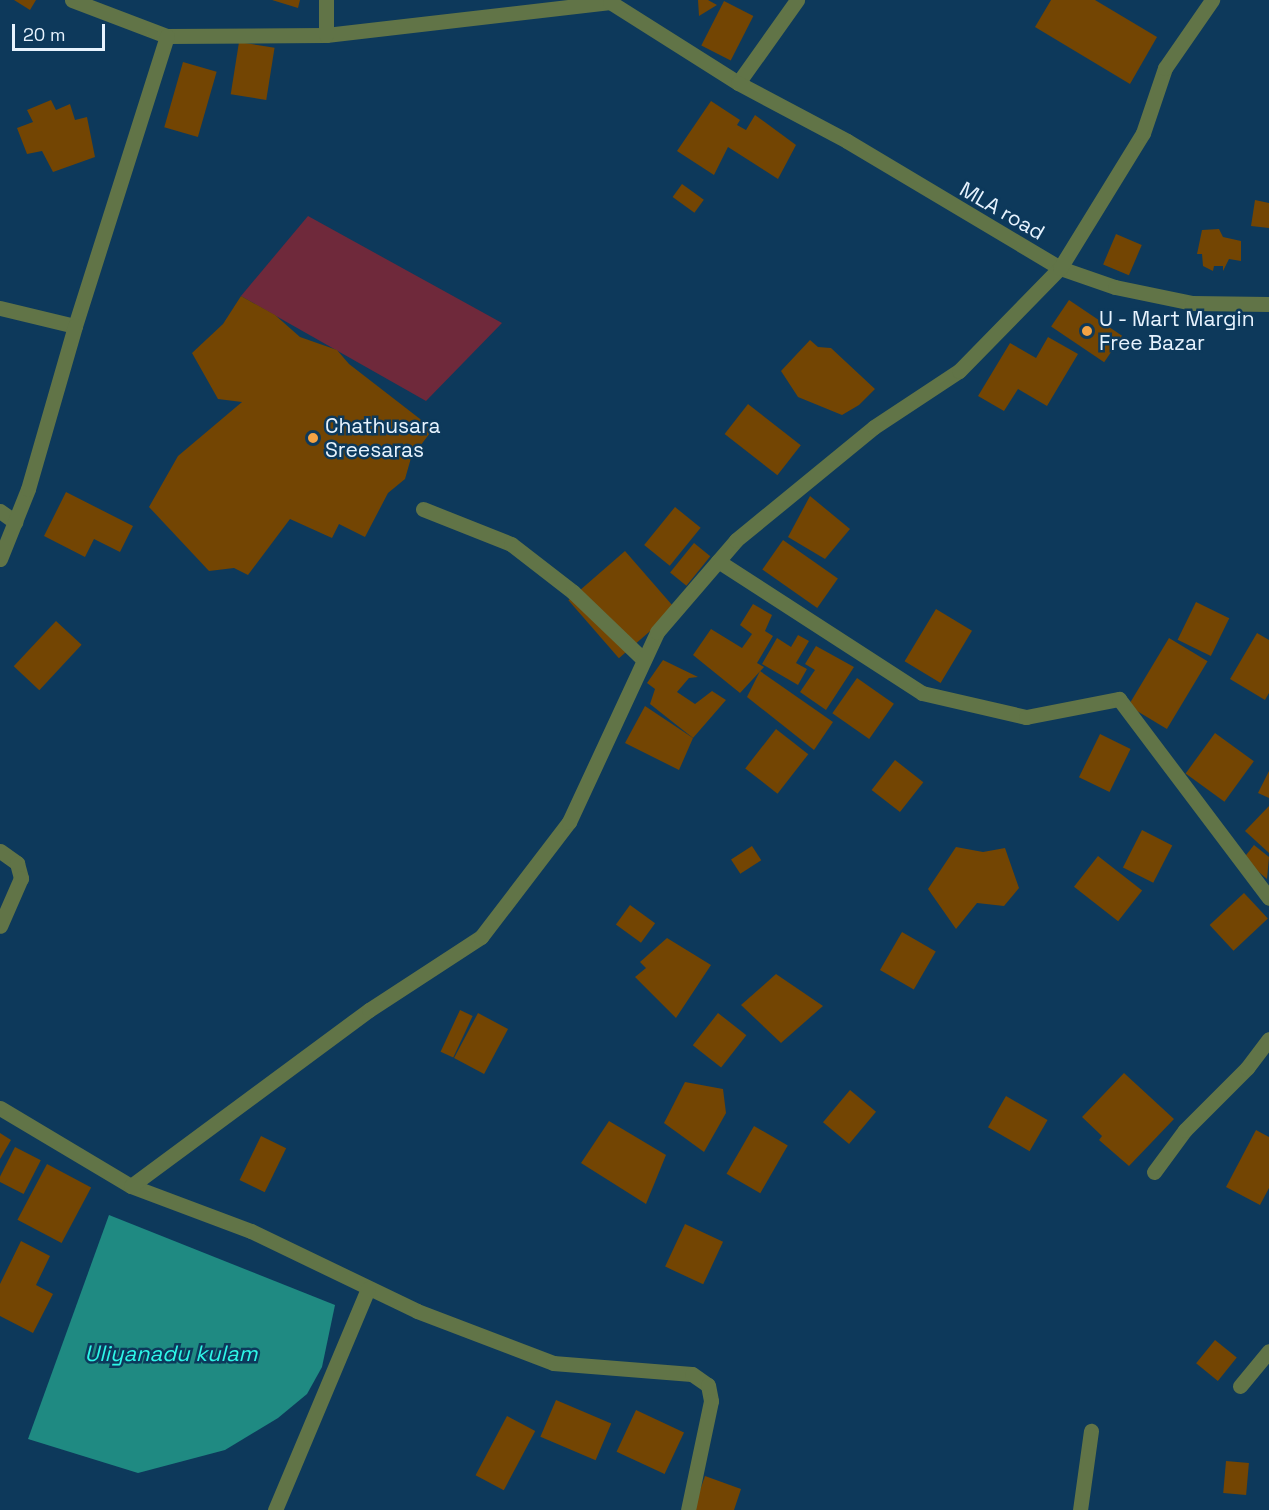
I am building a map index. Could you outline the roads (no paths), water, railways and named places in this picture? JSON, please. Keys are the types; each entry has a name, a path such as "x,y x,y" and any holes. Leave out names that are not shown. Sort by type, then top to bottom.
{"street":[{"path":"0,559 28,489 75,326 167,36 72,0"},
{"path":"326,0 326,35"},
{"path":"738,83 797,0"},
{"path":"131,1186 369,1010 480,937 569,822 657,632 736,540 874,427 959,371 1060,268 1143,133 1165,68 1212,0"},
{"name":"MLA road","path":"167,36 326,35 610,2 738,83 847,141 1060,268 1115,287 1192,303 1269,304"},
{"path":"0,308 75,326"},
{"path":"423,509 511,544 573,592 644,660"},
{"path":"0,511 15,522"},
{"path":"718,561 922,693 1026,717 1119,699 1269,898"},
{"path":"0,851 17,862 21,878 0,927"},
{"path":"1154,1172 1185,1130 1247,1068 1269,1039"},
{"path":"0,1108 131,1186 251,1231 368,1289 553,1363 692,1374 708,1385 711,1401 688,1510"},
{"path":"276,1510 368,1289"},
{"path":"1240,1386 1269,1352"},
{"path":"1080,1510 1091,1431"}],"water":[{"name":"Uliyanadu kulam","path":"109,1215 335,1305 322,1367 307,1394 278,1418 225,1450 138,1473 28,1439"}],"place":[{"name":"U - Mart Margin Free Bazar","path":"1087,331"},
{"name":"Chathusara Sreesaras","path":"313,438"}]}
